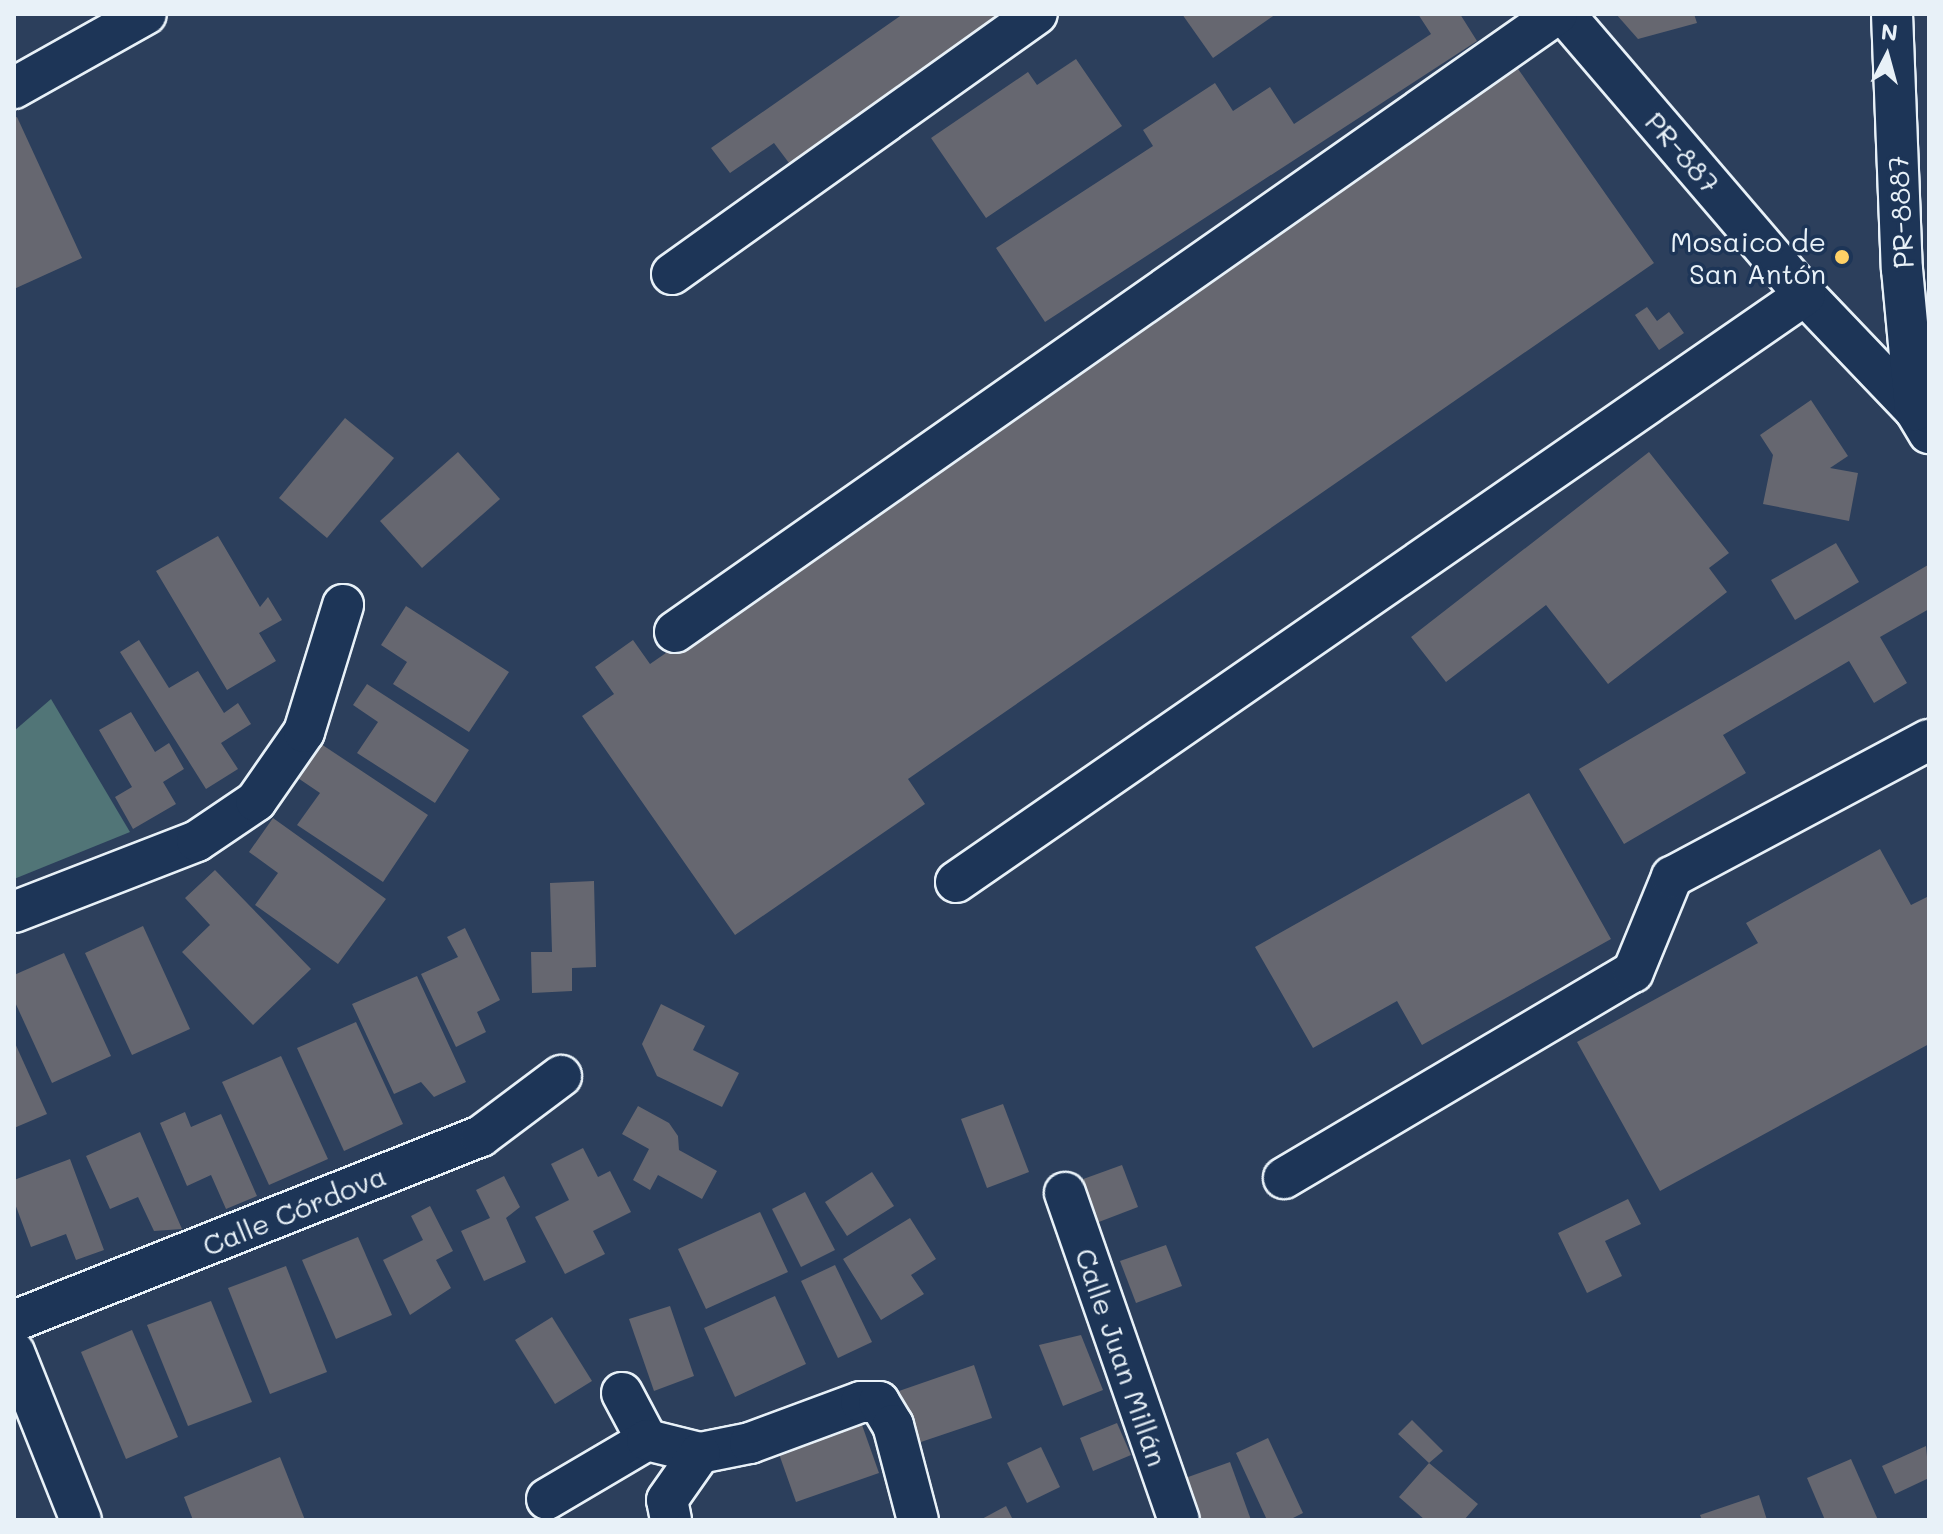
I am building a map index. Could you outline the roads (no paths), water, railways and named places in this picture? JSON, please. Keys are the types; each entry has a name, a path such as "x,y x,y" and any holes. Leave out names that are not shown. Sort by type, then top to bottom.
{"street":[{"path":"14,88 146,14"},
{"path":"672,274 1037,14"},
{"path":"675,632 1557,14"},
{"name":"PR-887","path":"1564,14 1805,295 1922,421"},
{"name":"PR-8887","path":"1892,14 1902,269 1922,421"},
{"path":"956,882 1805,295"},
{"path":"14,912 197,841 256,801 304,732 343,605"},
{"path":"1284,1178 1633,972 1672,877 1929,740"},
{"name":"Calle Córdova","path":"14,1321 481,1136 561,1076"},
{"name":"Calle Juan Millán","path":"1065,1193 1179,1520"},
{"path":"14,1352 81,1520"},
{"path":"622,1393 647,1440"},
{"path":"547,1499 647,1440 700,1453 750,1443 861,1402 879,1402 893,1425 918,1520"},
{"path":"671,1520 667,1500 700,1453"}],"place":[{"name":"Mosaico de San Antón","path":"1842,257"}]}
